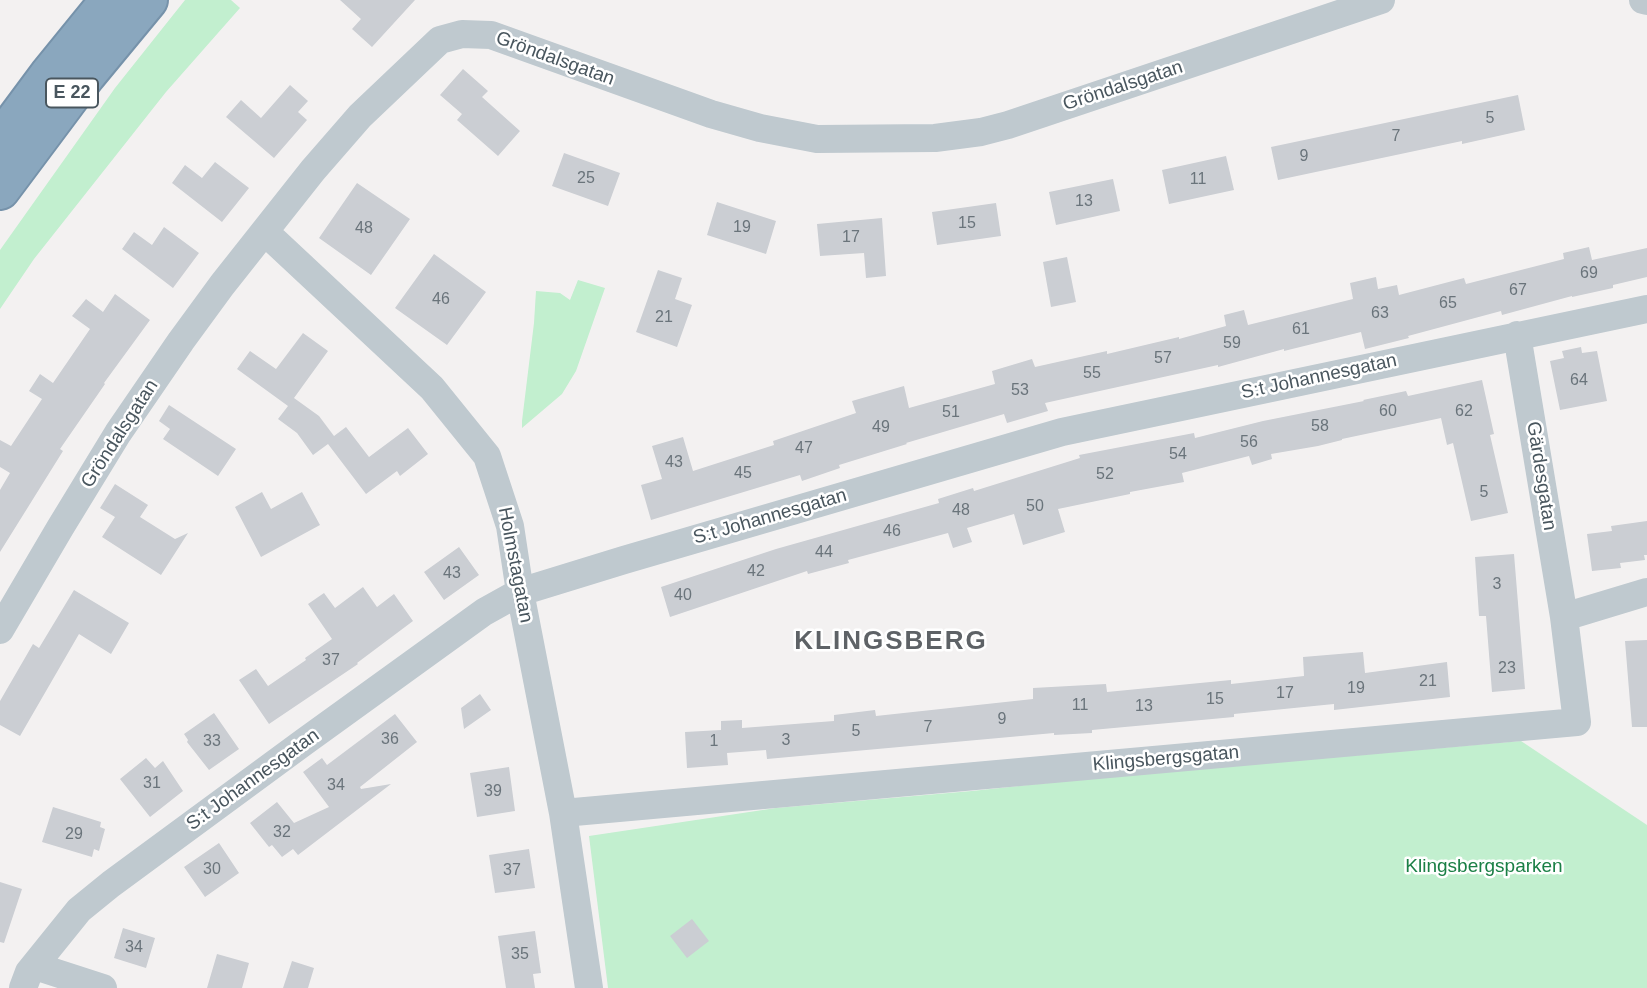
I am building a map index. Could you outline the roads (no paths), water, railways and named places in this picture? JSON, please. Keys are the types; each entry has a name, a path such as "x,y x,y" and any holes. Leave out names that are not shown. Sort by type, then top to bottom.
{"highway":[{"name":"E 22","path":"0,141 110,0"},
{"name":"E 22","path":"0,190 86,75 148,0"}],"street":[{"name":"Gröndalsgatan","path":"0,630 118,433 181,341 313,170 360,116 440,40 462,34 491,35 647,93 760,128 817,139 935,138 981,132 1008,125 1381,0"},
{"name":"Holmstagatan","path":"265,232 432,388 487,456 510,526 520,592 563,813 589,988"},
{"name":"S:t Johannesgatan","path":"29,977 79,910 111,884 484,612 520,592 1062,432 1647,309"},
{"name":"Gärdesgatan","path":"1517,335 1564,617"},
{"path":"1564,617 1647,592"},
{"name":"Klingsbergsgatan","path":"563,813 1577,722 1564,617"},
{"path":"29,977 103,988"}],"district":[{"name":"KLINGSBERG","path":"891,642"}],"park label":[{"name":"Klingsbergsparken","path":"1484,867"}]}
